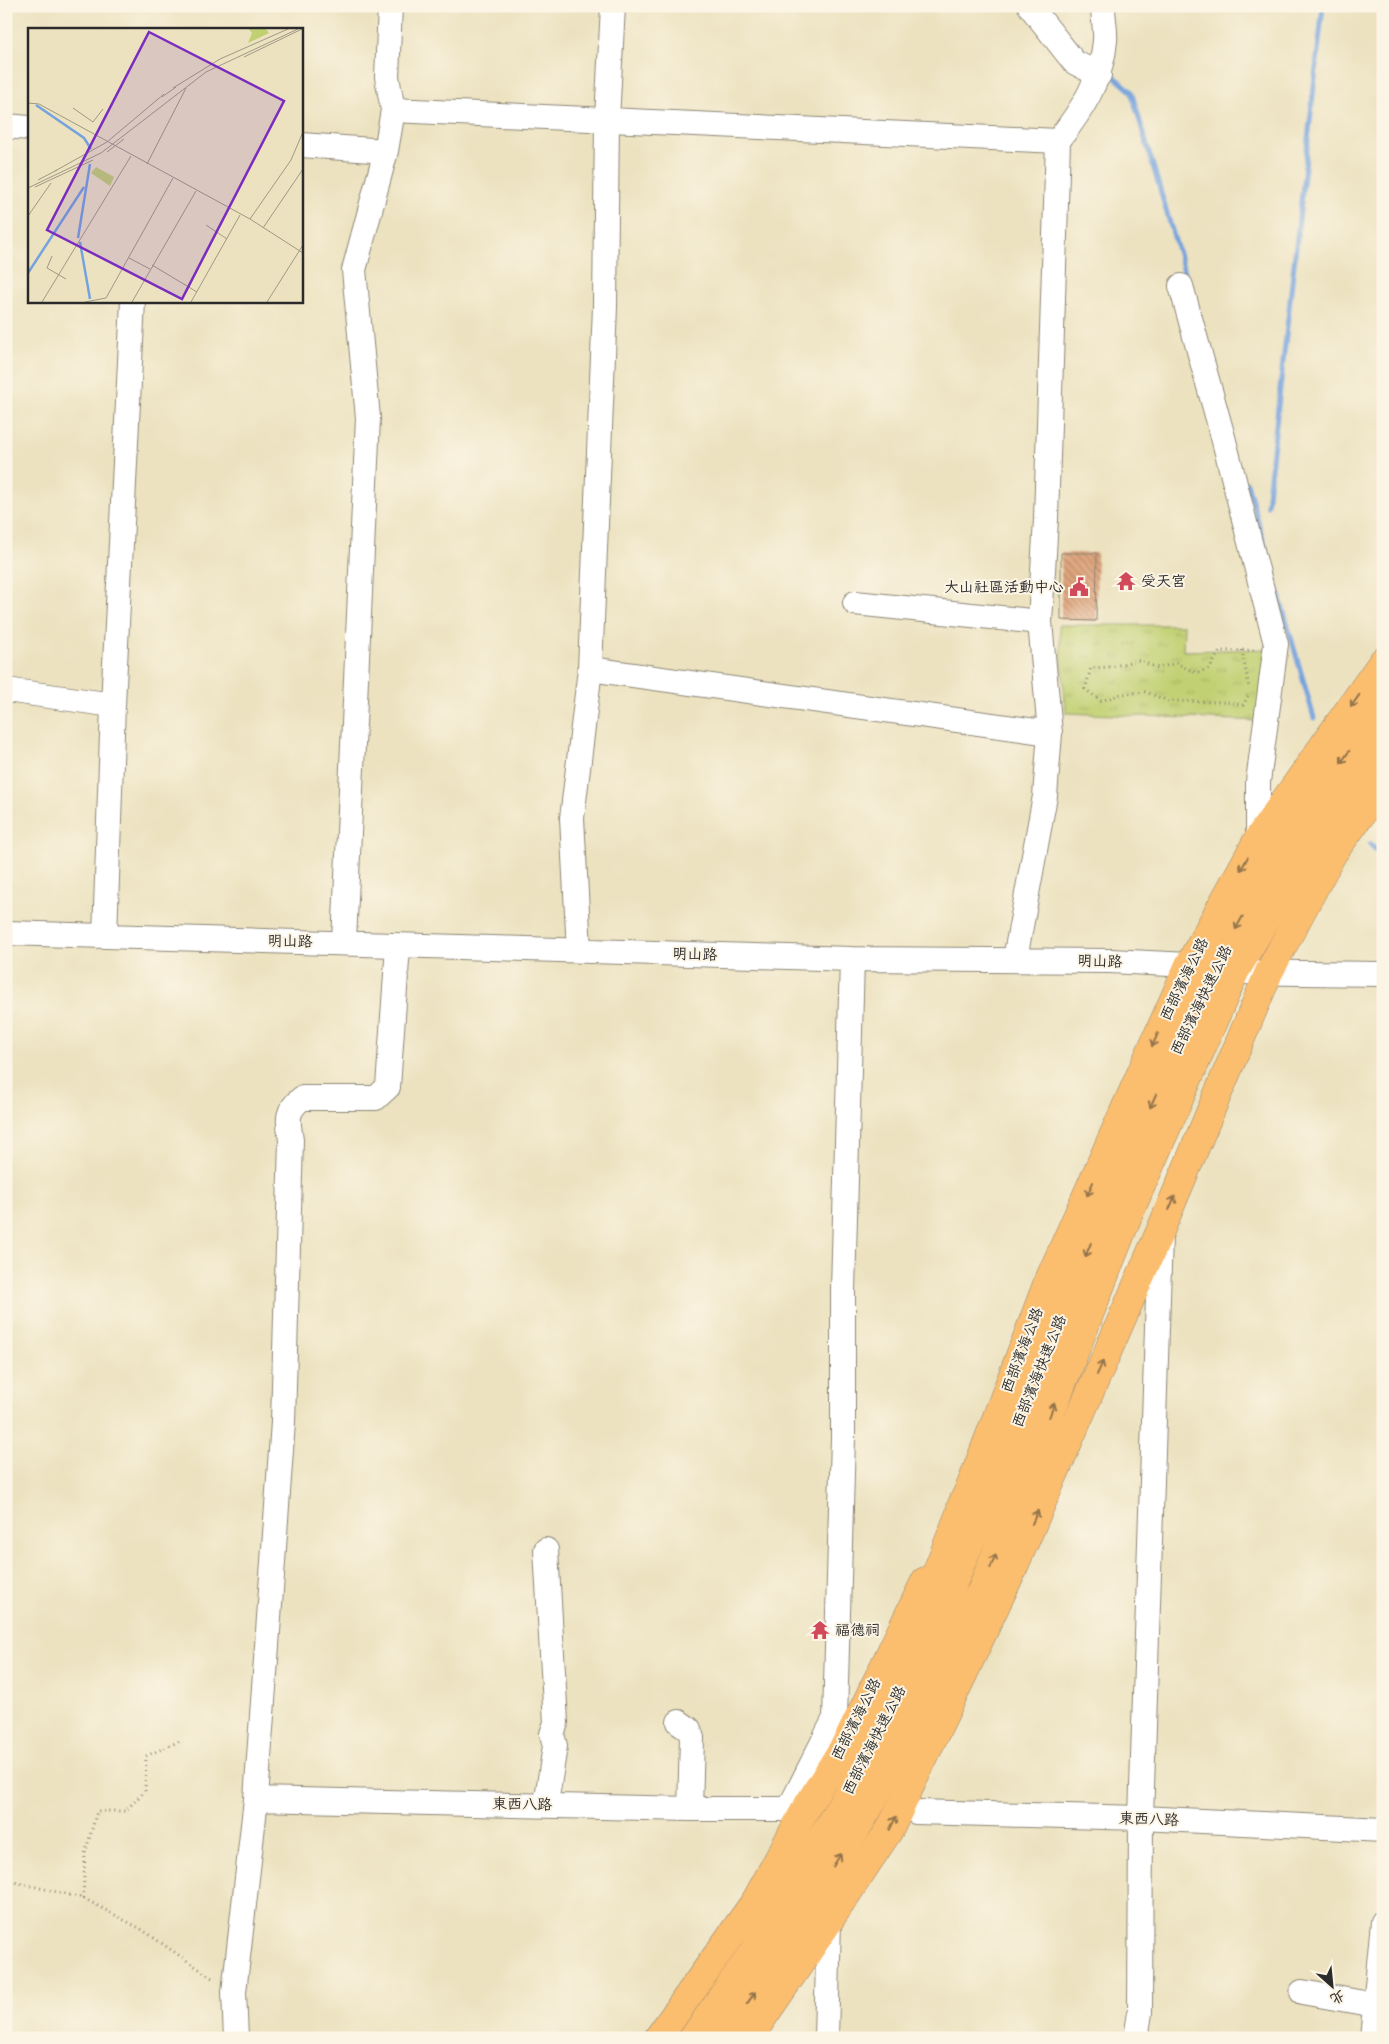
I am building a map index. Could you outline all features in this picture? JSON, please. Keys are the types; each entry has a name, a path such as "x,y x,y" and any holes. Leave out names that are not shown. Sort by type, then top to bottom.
{"main road":[{"name":"西部濱海公路","path":"658,2038 756,1900 806,1808 842,1729 971,1485 1047,1284 1212,969 1258,839 1383,661"},
{"name":"西部濱海快速公路","path":"723,2038 772,1969 857,1803 953,1584 1110,1197 1212,969 1275,858 1383,702"},
{"name":"西部濱海快速公路","path":"1212,969 1298,865 1383,743"},
{"path":"748,2038 890,1829 1013,1569 1161,1229 1269,972 1333,853 1383,785"},
{"path":"857,1803 971,1485"},
{"path":"857,1803 1013,1569"},
{"name":"西部濱海快速公路","path":"692,2038 857,1803"}],"street":[{"path":"344,942 368,418 354,270 386,151 393,110 387,77 390,6"},
{"path":"579,950 572,818 590,669 605,307 607,119 613,6"},
{"path":"1030,6 1074,62 1100,66"},
{"path":"1015,959 1045,796 1050,733 1040,622 1046,518 1058,141 1090,94 1100,66 1105,40 1102,6"},
{"path":"393,110 1058,141"},
{"path":"6,126 28,128"},
{"path":"302,145 386,151"},
{"path":"1181,286 1223,437 1276,644 1258,782 1258,839"},
{"path":"105,936 113,705 133,302"},
{"path":"855,603 1040,622"},
{"path":"590,669 1050,733"},
{"path":"6,690 113,705"},
{"name":"明山路","path":"6,932 852,959 1015,959 1269,972 1383,974"},
{"path":"236,2038 234,1992 256,1798 283,1422 291,1140 289,1122 291,1108 302,1098 376,1098 388,1087 398,946"},
{"path":"842,1729 843,1290 852,959"},
{"path":"1136,2038 1140,2013 1141,1818 1161,1229"},
{"path":"546,1550 556,1723 552,1734 555,1746 546,1804"},
{"path":"678,1722 689,1729 692,1738 690,1809"},
{"name":"東西八路","path":"256,1798 690,1809 789,1809 842,1729"},
{"name":"東西八路","path":"916,1812 1141,1818 1383,1830"},
{"path":"826,2038 829,1921"},
{"path":"1372,2038 1383,1922"},
{"path":"1302,1992 1375,2005"}],"path":[{"path":"1242,650 1250,692 1243,705 1227,702 1169,701 1145,692 1122,694 1102,700 1085,689 1091,668 1111,667 1137,660 1158,668 1176,663 1196,673 1210,668 1220,651 1242,650 1276,649"},
{"path":"83,1898 85,1854 96,1811 125,1812 145,1791 146,1756 180,1741"},
{"path":"6,1880 83,1898 141,1929 234,1992"}],"green space":[{"path":"1059,625 1184,625 1183,651 1269,649 1260,721 1066,713"}],"building":[{"name":"大山社區活動中心","path":"1061,553 1097,553 1096,621 1061,620"}],"waterway":[{"path":"1267,505 1323,6"},
{"path":"1070,38 1095,61"},
{"path":"1106,69 1131,91 1187,281"},
{"path":"1247,483 1314,718"},
{"path":"1370,844 1383,857"}],"place":[{"name":"受天宮","path":"1126,581"},
{"name":"大山社區活動中心","path":"1079,587"},
{"name":"福德祠","path":"820,1630"}]}
